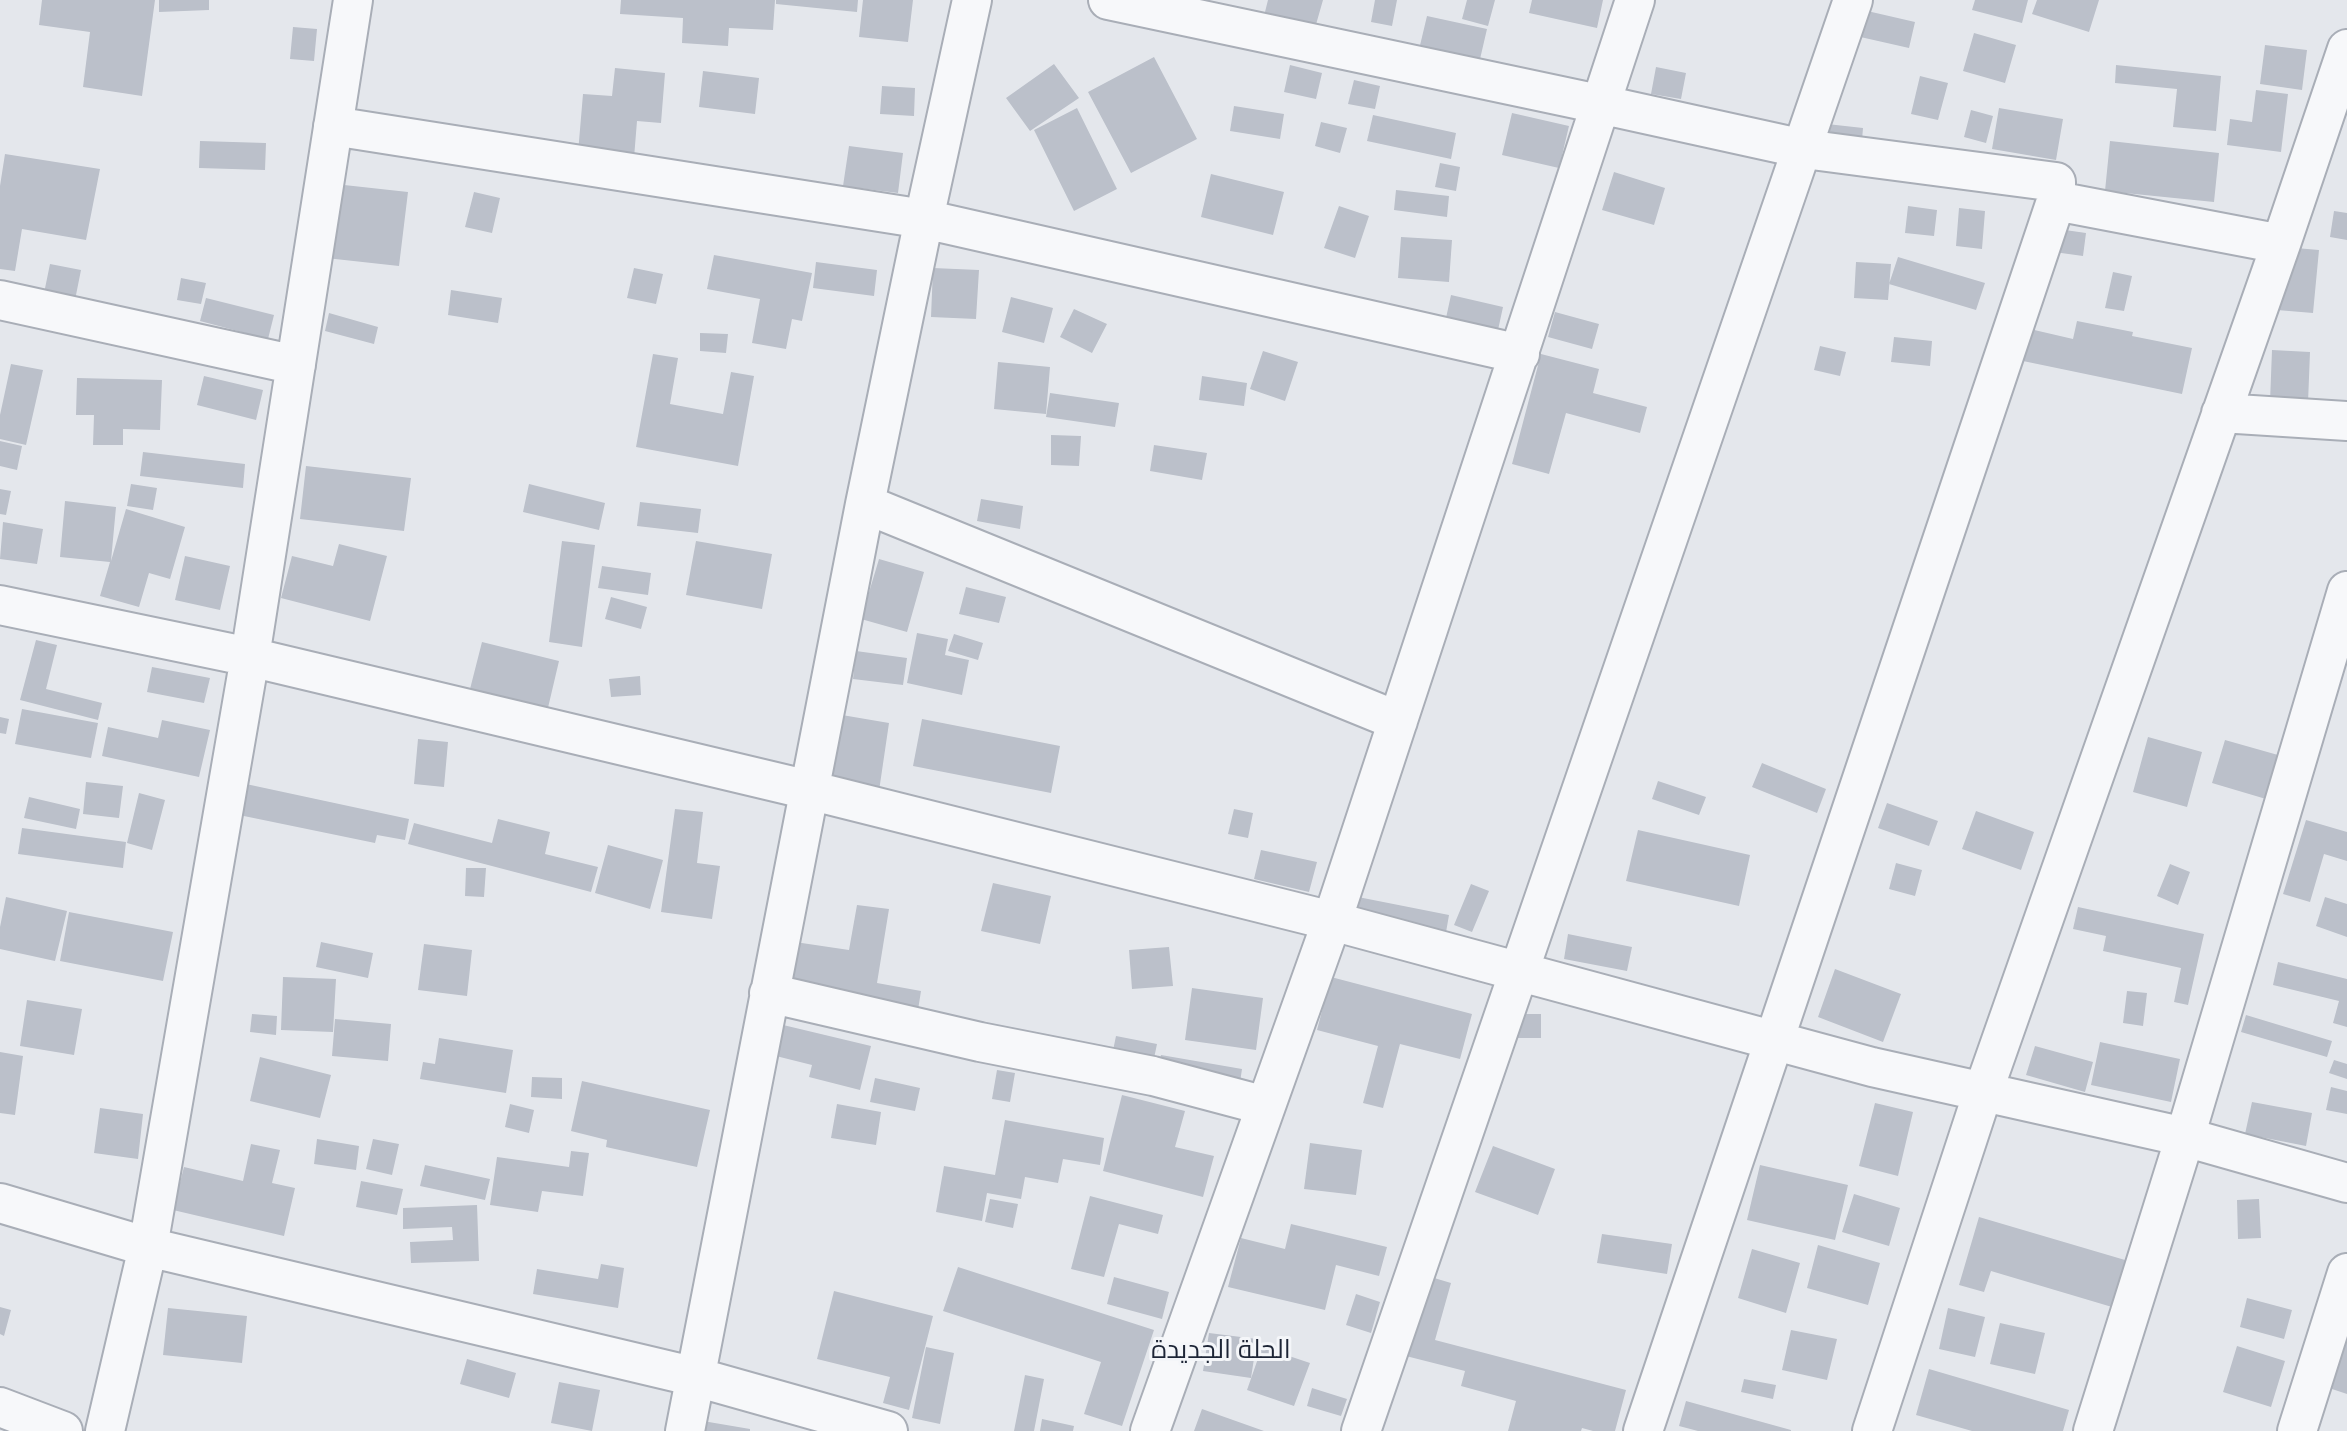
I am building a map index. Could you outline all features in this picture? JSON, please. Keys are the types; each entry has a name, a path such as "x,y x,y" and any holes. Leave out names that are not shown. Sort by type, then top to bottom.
{"street":[{"path":"105,1431 148,1247 250,657 353,0"},
{"path":"685,1431 865,504 972,0"},
{"path":"1108,0 1804,149 2056,182 2056,201 1643,1431"},
{"path":"1150,1431 1332,921 1635,0"},
{"path":"1361,1431 1853,0"},
{"path":"1872,1431 1983,1092 2347,49"},
{"path":"333,126 924,219 1520,354"},
{"path":"2056,201 2281,244"},
{"path":"0,300 296,365"},
{"path":"2221,413 2347,421"},
{"path":"865,504 1398,721"},
{"path":"2093,1431 2185,1137 2347,591"},
{"path":"0,605 250,657 809,790 1332,921 1872,1067 2185,1137 2347,1183"},
{"path":"769,993 980,1042 1153,1076 1266,1106"},
{"path":"0,1203 148,1247 696,1377 888,1431"},
{"path":"2297,1431 2347,1273"},
{"path":"0,1407 63,1431"}],"building":[{"path":"42,0 155,0 142,96 83,87 90,32 39,25"},
{"path":"159,0 209,0 209,10 159,12"},
{"path":"621,0 775,0 773,30 729,28 728,46 682,43 683,18 620,14"},
{"path":"776,0 858,0 857,12 776,4"},
{"path":"863,0 913,0 908,42 859,37"},
{"path":"1268,0 1323,0 1311,42 1261,28"},
{"path":"1375,0 1397,0 1392,26 1371,22"},
{"path":"1467,0 1495,0 1488,26 1462,19"},
{"path":"1532,0 1603,0 1597,28 1529,13"},
{"path":"1975,0 2028,0 2022,23 1972,10"},
{"path":"2037,0 2099,0 2089,32 2032,14"},
{"path":"1863,10 1915,22 1909,48 1856,36"},
{"path":"1427,16 1487,29 1477,72 1417,58"},
{"path":"293,27 317,29 314,61 290,59"},
{"path":"1974,33 2016,45 2005,83 1963,71"},
{"path":"2265,45 2307,50 2302,90 2260,84"},
{"path":"1154,57 1197,139 1131,173 1088,92"},
{"path":"1054,64 1079,98 1030,131 1006,98"},
{"path":"1290,65 1322,73 1316,99 1284,92"},
{"path":"2116,65 2221,76 2216,131 2173,127 2177,89 2115,83"},
{"path":"1656,67 1686,73 1681,99 1651,94"},
{"path":"615,68 665,73 661,123 637,121 634,158 578,153 583,94 612,96"},
{"path":"703,71 759,78 755,114 699,107"},
{"path":"1920,76 1948,83 1938,120 1911,114"},
{"path":"1354,80 1380,86 1375,109 1348,104"},
{"path":"882,86 915,88 914,116 880,114"},
{"path":"2256,90 2288,94 2281,152 2227,145 2230,119 2252,122"},
{"path":"1234,106 1284,114 1280,139 1230,131"},
{"path":"1077,108 1117,189 1074,211 1034,130"},
{"path":"1999,108 2063,119 2056,160 1992,149"},
{"path":"1971,110 1993,116 1986,143 1964,137"},
{"path":"1512,113 1569,126 1559,168 1502,155"},
{"path":"1373,115 1456,133 1451,159 1367,141"},
{"path":"1321,122 1347,128 1340,153 1315,146"},
{"path":"1818,123 1863,128 1861,152 1816,147"},
{"path":"200,141 266,143 265,170 199,168"},
{"path":"2110,141 2219,153 2214,202 2105,191"},
{"path":"849,146 903,153 898,193 843,186"},
{"path":"5,154 100,169 86,240 22,229 15,271 0,269 0,186"},
{"path":"1440,163 1460,167 1456,191 1435,187"},
{"path":"1614,172 1665,188 1654,225 1602,210"},
{"path":"1211,174 1284,192 1273,235 1201,217"},
{"path":"335,184 408,192 399,266 326,258"},
{"path":"1396,190 1449,196 1447,217 1394,210"},
{"path":"474,192 500,198 492,233 465,227"},
{"path":"1339,206 1369,216 1355,258 1324,248"},
{"path":"1908,206 1937,210 1934,236 1905,233"},
{"path":"1959,208 1985,211 1982,249 1956,246"},
{"path":"2334,211 2347,213 2347,240 2330,237"},
{"path":"2058,229 2086,233 2083,256 2054,252"},
{"path":"1401,237 1452,240 1449,282 1398,278"},
{"path":"2284,247 2319,250 2313,313 2277,310"},
{"path":"714,255 812,273 802,321 792,319 786,349 752,343 760,299 707,289"},
{"path":"1898,257 1985,283 1976,310 1889,284"},
{"path":"816,262 877,270 874,296 813,288"},
{"path":"1856,262 1891,264 1888,300 1854,298"},
{"path":"50,264 81,270 74,305 43,298"},
{"path":"634,268 663,274 656,304 627,298"},
{"path":"933,268 979,270 976,319 931,317"},
{"path":"2113,272 2132,276 2124,311 2105,308"},
{"path":"181,278 206,283 201,304 177,300"},
{"path":"451,290 502,298 498,323 448,315"},
{"path":"1451,295 1503,307 1498,330 1446,318"},
{"path":"1011,297 1053,308 1044,343 1002,332"},
{"path":"206,298 274,315 268,339 200,321"},
{"path":"1074,309 1107,324 1092,353 1060,337"},
{"path":"1555,312 1599,324 1592,349 1548,337"},
{"path":"329,313 378,327 374,344 325,331"},
{"path":"2077,321 2192,348 2182,394 2023,361 2030,329 2073,339"},
{"path":"700,333 728,334 726,353 700,351"},
{"path":"1894,337 1932,341 1930,366 1891,362"},
{"path":"1820,346 1846,352 1840,376 1814,370"},
{"path":"2272,350 2310,352 2308,403 2270,402"},
{"path":"1263,351 1298,362 1285,401 1250,389"},
{"path":"653,354 678,358 670,404 723,414 731,372 754,376 738,466 636,447"},
{"path":"1541,354 1599,369 1593,393 1647,407 1640,433 1566,413 1549,474 1512,464"},
{"path":"998,362 1050,367 1046,414 994,409"},
{"path":"11,364 43,370 26,445 0,439 0,415"},
{"path":"204,376 263,390 256,420 197,405"},
{"path":"1202,376 1247,383 1244,406 1199,400"},
{"path":"77,378 162,380 160,430 123,429 123,445 93,445 94,415 76,415"},
{"path":"1050,393 1119,403 1115,427 1046,417"},
{"path":"1051,435 1081,436 1079,466 1051,465"},
{"path":"0,441 22,446 17,470 0,466"},
{"path":"1154,445 1207,453 1202,480 1150,471"},
{"path":"143,452 245,464 243,488 140,476"},
{"path":"306,466 411,478 404,531 300,519"},
{"path":"131,484 157,488 153,510 127,506"},
{"path":"529,484 605,503 599,530 523,512"},
{"path":"0,489 11,491 6,515 0,514"},
{"path":"981,499 1023,506 1020,529 977,521"},
{"path":"65,501 116,507 111,561 126,509 185,527 170,579 149,573 139,607 100,596 110,562 60,557"},
{"path":"640,502 701,509 698,533 637,526"},
{"path":"3,522 43,529 37,564 0,559"},
{"path":"562,541 595,545 582,647 549,642"},
{"path":"696,541 772,554 762,609 686,595"},
{"path":"339,544 387,556 370,621 281,598 292,556 333,566"},
{"path":"185,556 230,566 220,610 175,600"},
{"path":"879,559 924,572 907,632 861,619"},
{"path":"602,566 651,573 648,595 598,588"},
{"path":"966,587 1006,597 999,623 959,614"},
{"path":"611,597 647,607 641,629 605,619"},
{"path":"917,633 948,639 945,655 969,660 962,695 907,683"},
{"path":"954,634 983,643 978,660 948,651"},
{"path":"36,640 57,645 46,689 102,703 98,720 20,700"},
{"path":"482,642 559,661 547,712 469,693"},
{"path":"856,651 907,658 903,685 853,679"},
{"path":"152,667 210,678 204,703 147,692"},
{"path":"640,676 641,695 611,697 609,679"},
{"path":"22,709 98,723 91,758 15,744"},
{"path":"842,715 889,723 879,791 830,783"},
{"path":"0,717 9,719 6,734 0,733"},
{"path":"922,719 1060,746 1051,793 913,766"},
{"path":"162,720 210,730 199,777 102,756 108,727 158,738"},
{"path":"2148,737 2202,752 2187,807 2133,792"},
{"path":"418,739 448,742 444,787 414,784"},
{"path":"2225,740 2278,755 2266,799 2212,783"},
{"path":"1762,763 1826,789 1817,813 1752,787"},
{"path":"1658,781 1706,797 1699,815 1652,799"},
{"path":"86,782 123,786 119,818 83,814"},
{"path":"246,784 409,819 405,840 377,835 375,843 239,815"},
{"path":"139,793 165,800 152,850 127,843"},
{"path":"29,797 80,809 76,829 24,818"},
{"path":"1887,803 1938,821 1929,846 1878,828"},
{"path":"675,809 703,812 697,863 720,866 712,919 661,912"},
{"path":"1234,809 1253,813 1248,838 1228,834"},
{"path":"1976,811 2034,832 2021,870 1962,849"},
{"path":"498,819 550,832 545,854 598,867 591,892 408,844 414,823 492,843"},
{"path":"2306,820 2347,832 2347,861 2324,854 2310,902 2283,894"},
{"path":"22,828 126,842 123,868 18,854"},
{"path":"1638,830 1750,855 1739,906 1626,881"},
{"path":"608,845 663,860 650,909 595,893"},
{"path":"1261,850 1317,862 1309,892 1254,879"},
{"path":"1896,863 1922,870 1915,896 1889,889"},
{"path":"2170,864 2190,872 2178,905 2157,896"},
{"path":"466,868 486,868 484,897 465,896"},
{"path":"993,883 1051,896 1040,944 981,931"},
{"path":"1471,884 1489,891 1472,932 1454,925"},
{"path":"6,897 67,911 55,961 0,949 0,927"},
{"path":"1358,897 1449,915 1445,938 1354,919"},
{"path":"2325,897 2347,904 2347,937 2316,926"},
{"path":"857,905 889,909 877,983 921,991 918,1010 787,989 795,942 849,950"},
{"path":"2078,907 2204,934 2188,1005 2174,1002 2181,968 2103,951 2106,936 2073,929"},
{"path":"69,912 173,932 163,981 60,961"},
{"path":"1568,934 1632,947 1627,971 1564,959"},
{"path":"321,942 373,953 368,978 316,967"},
{"path":"424,944 472,950 467,996 418,990"},
{"path":"1169,947 1173,986 1132,989 1129,950"},
{"path":"2278,962 2347,979 2347,1027 2333,1023 2339,1001 2273,985"},
{"path":"1835,969 1901,994 1883,1042 1818,1017"},
{"path":"283,977 336,979 333,1032 281,1030"},
{"path":"1331,977 1472,1014 1460,1059 1400,1044 1383,1108 1363,1103 1378,1046 1317,1030"},
{"path":"1192,988 1263,998 1256,1050 1185,1040"},
{"path":"2127,991 2147,993 2143,1026 2123,1023"},
{"path":"27,1000 82,1009 74,1055 20,1046"},
{"path":"252,1014 277,1016 276,1035 250,1032"},
{"path":"1508,1014 1541,1014 1541,1038 1508,1038"},
{"path":"2246,1015 2332,1041 2327,1057 2241,1032"},
{"path":"335,1019 391,1024 388,1061 332,1056"},
{"path":"779,1024 871,1046 860,1090 809,1077 812,1065 772,1055"},
{"path":"1116,1036 1157,1044 1151,1073 1110,1065"},
{"path":"439,1038 513,1050 506,1093 420,1079 423,1062 435,1064"},
{"path":"2100,1042 2180,1059 2171,1102 2091,1085"},
{"path":"2035,1046 2093,1062 2085,1092 2026,1075"},
{"path":"0,1052 23,1056 15,1115 0,1113"},
{"path":"1161,1055 1242,1069 1239,1089 1157,1075"},
{"path":"260,1057 331,1075 320,1118 250,1101"},
{"path":"2334,1060 2347,1064 2347,1079 2329,1073"},
{"path":"997,1070 1015,1073 1010,1102 992,1099"},
{"path":"532,1077 562,1078 562,1099 531,1097"},
{"path":"875,1078 920,1088 915,1111 870,1102"},
{"path":"582,1081 710,1110 697,1167 606,1147 607,1140 571,1131"},
{"path":"2331,1087 2347,1091 2347,1114 2326,1110"},
{"path":"1122,1095 1185,1111 1175,1147 1214,1156 1203,1197 1103,1171"},
{"path":"2252,1102 2312,1113 2306,1146 2245,1134"},
{"path":"1875,1103 1913,1112 1898,1176 1859,1166"},
{"path":"510,1104 534,1110 529,1133 505,1127"},
{"path":"837,1104 881,1112 876,1145 831,1138"},
{"path":"100,1108 143,1114 138,1159 94,1153"},
{"path":"1005,1120 1104,1138 1100,1165 1063,1159 1058,1183 1025,1177 1021,1199 987,1193 982,1221 936,1212 944,1166 995,1175"},
{"path":"317,1139 359,1146 356,1170 314,1164"},
{"path":"373,1139 399,1144 392,1175 366,1169"},
{"path":"1310,1143 1362,1150 1356,1195 1304,1189"},
{"path":"251,1144 280,1150 272,1183 295,1188 284,1236 173,1210 184,1167 243,1181"},
{"path":"1493,1146 1555,1169 1538,1215 1475,1192"},
{"path":"571,1151 589,1153 583,1196 542,1191 538,1212 490,1205 497,1157 569,1167"},
{"path":"425,1165 490,1179 485,1200 420,1186"},
{"path":"1760,1165 1848,1185 1835,1240 1747,1220"},
{"path":"361,1181 403,1189 397,1215 356,1207"},
{"path":"1854,1194 1900,1208 1889,1246 1842,1232"},
{"path":"1090,1196 1163,1215 1158,1234 1119,1224 1104,1277 1071,1269"},
{"path":"990,1199 1018,1204 1013,1228 985,1222"},
{"path":"2259,1199 2261,1238 2238,1239 2237,1200"},
{"path":"477,1205 479,1261 411,1263 410,1242 453,1240 452,1227 403,1229 403,1208"},
{"path":"1979,1217 2125,1260 2112,1307 1991,1271 1984,1292 1959,1285"},
{"path":"1291,1224 1387,1247 1379,1276 1336,1265 1325,1310 1228,1287 1241,1238 1285,1249"},
{"path":"1602,1234 1672,1244 1667,1274 1597,1263"},
{"path":"1818,1245 1880,1263 1868,1305 1807,1288"},
{"path":"1752,1249 1800,1263 1786,1313 1738,1298"},
{"path":"601,1264 624,1268 618,1308 533,1294 537,1269 598,1279"},
{"path":"958,1267 1154,1330 1122,1426 1084,1414 1101,1362 943,1311"},
{"path":"1424,1275 1451,1283 1435,1340 1626,1390 1615,1431 1582,1428 1581,1431 1508,1431 1516,1401 1461,1386 1465,1371 1402,1355"},
{"path":"1114,1277 1169,1292 1162,1319 1107,1304"},
{"path":"834,1291 933,1316 909,1410 883,1403 890,1377 817,1359"},
{"path":"1356,1294 1380,1302 1371,1333 1346,1325"},
{"path":"2247,1298 2292,1310 2284,1339 2240,1327"},
{"path":"0,1307 11,1310 4,1336 0,1334"},
{"path":"168,1308 247,1316 242,1363 163,1355"},
{"path":"1948,1308 1985,1317 1975,1357 1939,1349"},
{"path":"2000,1323 2045,1333 2035,1374 1990,1364"},
{"path":"1791,1330 1837,1339 1827,1380 1782,1370"},
{"path":"2347,1331 2347,1394 2329,1388"},
{"path":"1209,1333 1257,1339 1251,1378 1203,1371"},
{"path":"2237,1346 2285,1361 2271,1407 2223,1392"},
{"path":"926,1347 954,1353 940,1424 912,1418"},
{"path":"1262,1347 1310,1363 1294,1406 1247,1390"},
{"path":"467,1359 516,1373 509,1398 460,1384"},
{"path":"1929,1369 2069,1410 2063,1431 1972,1431 1916,1415"},
{"path":"1025,1375 1044,1379 1034,1431 1014,1431"},
{"path":"1744,1379 1776,1385 1773,1399 1741,1392"},
{"path":"559,1382 600,1390 592,1431 551,1423"},
{"path":"1312,1388 1347,1399 1341,1416 1307,1406"},
{"path":"1686,1401 1791,1431 1698,1431 1679,1426"},
{"path":"1202,1409 1264,1431 1194,1431"},
{"path":"1042,1419 1074,1426 1073,1431 1040,1431"},
{"path":"697,1420 750,1429 750,1431 695,1431"}],"district":[{"name":"الحلة الجديدة","path":"1221,1351"}]}
